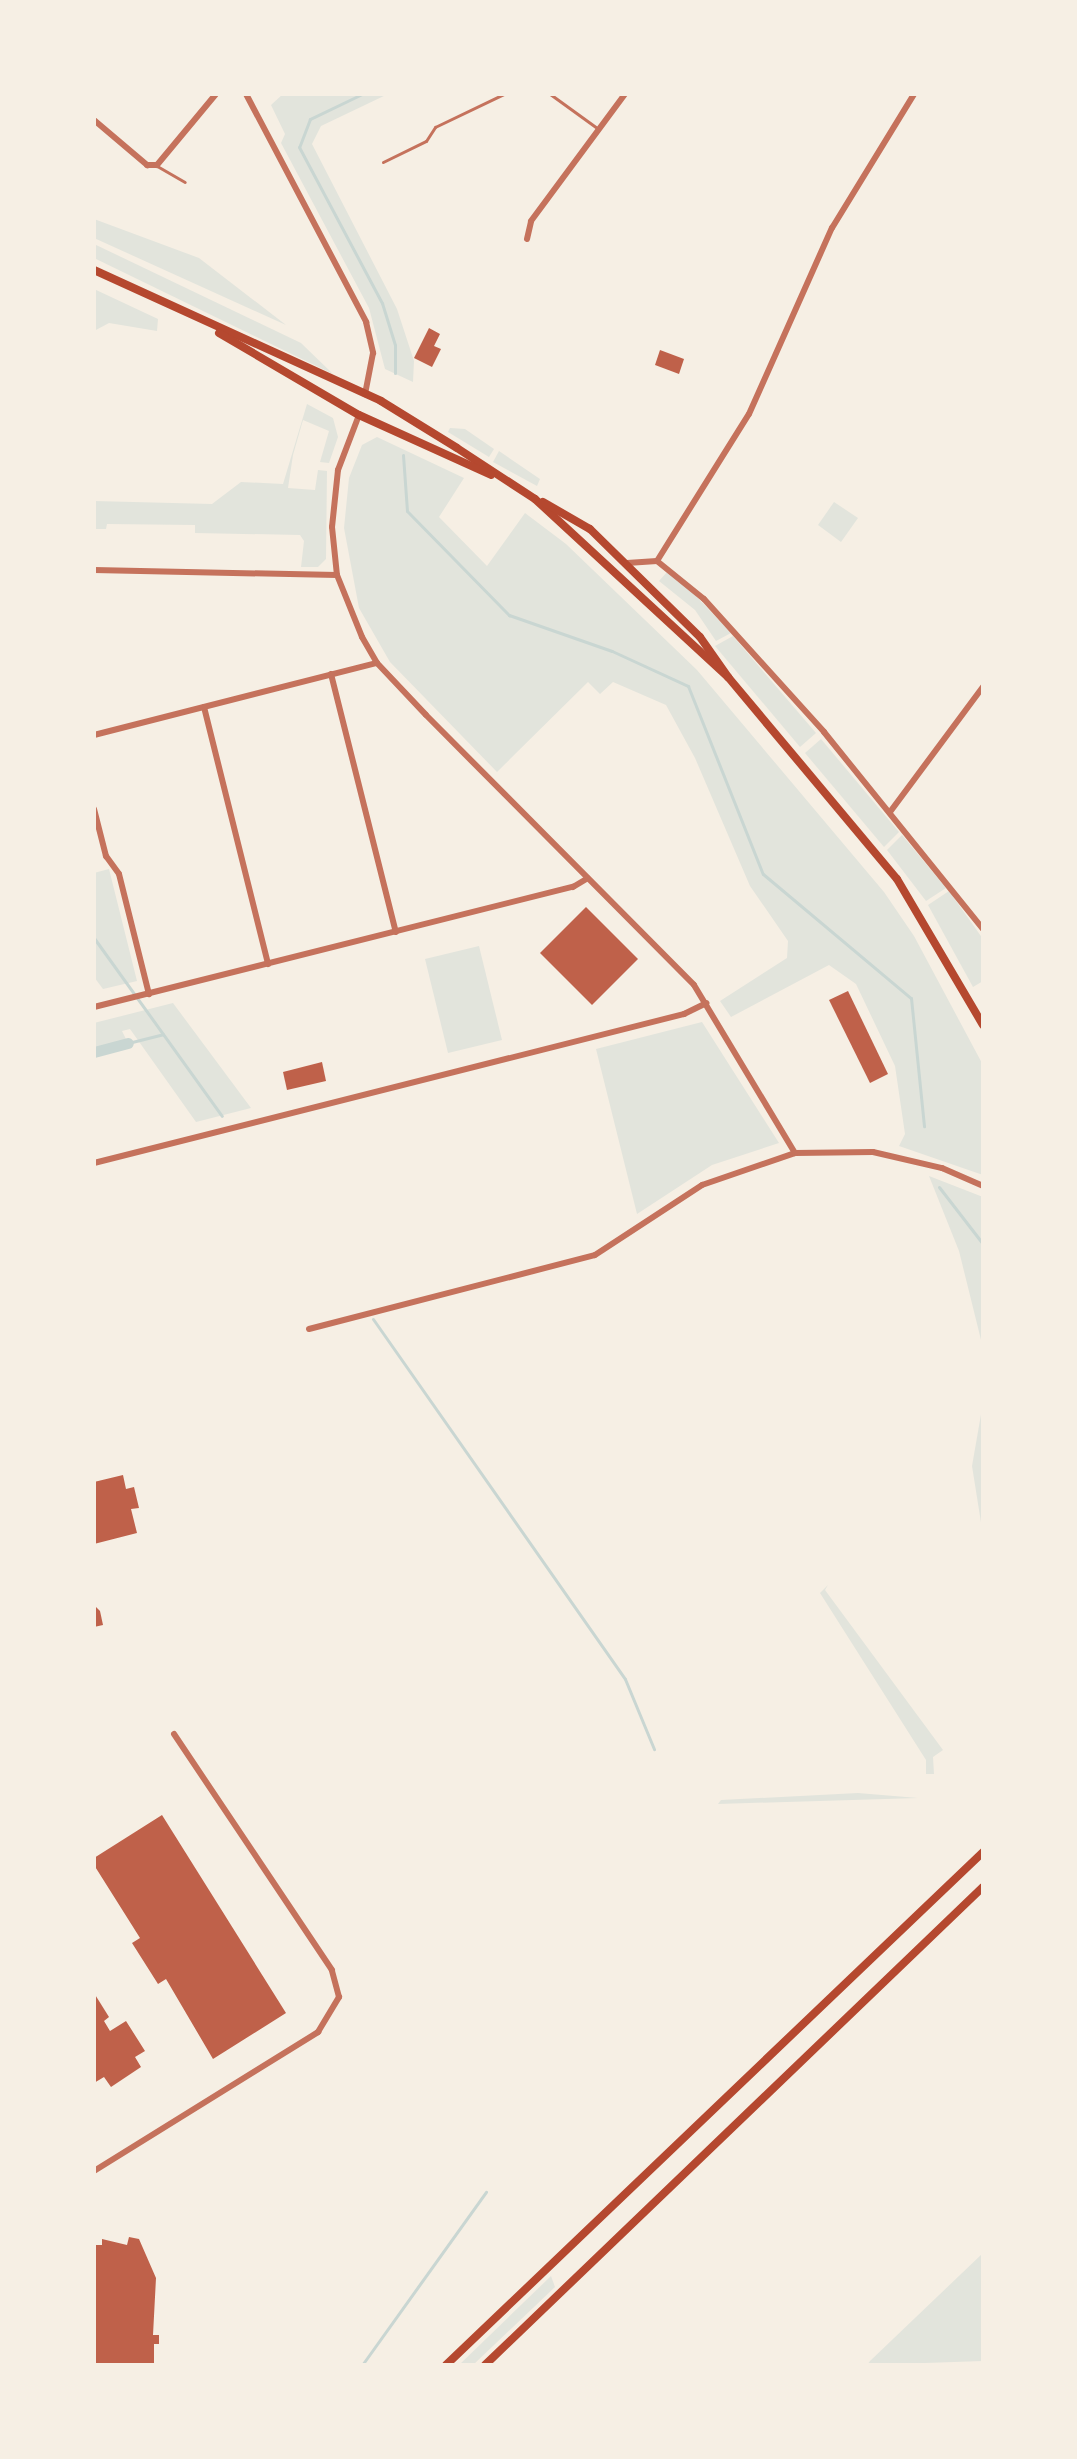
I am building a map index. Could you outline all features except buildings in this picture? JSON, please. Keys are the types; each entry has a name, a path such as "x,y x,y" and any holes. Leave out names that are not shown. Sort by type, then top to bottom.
{"main road":[{"path":"94,270 365,394 535,499 590,529 700,637 728,677 897,879 983,1025"},
{"path":"181,310 359,415 509,482"},
{"path":"359,415 365,394"},
{"path":"535,499 728,677"},
{"path":"446,2365 983,1852"},
{"path":"485,2365 983,1887"}],"street":[{"path":"94,120 147,165 157,165 216,94"},
{"path":"246,94 366,322 373,353 365,394"},
{"path":"527,239 531,221 625,94"},
{"path":"657,561 749,414 833,225 914,94"},
{"path":"359,415 338,470 333,501 337,575 377,663 707,1003 795,1153"},
{"path":"627,563 657,561 736,632 890,812 983,929"},
{"path":"94,570 337,575"},
{"path":"94,735 377,663"},
{"path":"331,674 396,932"},
{"path":"890,812 983,687"},
{"path":"204,707 268,964"},
{"path":"94,809 106,856 119,874 149,994"},
{"path":"94,1007 573,887 588,878"},
{"path":"94,1163 684,1014 707,1003"},
{"path":"309,1329 595,1255 702,1185 795,1153 847,1150 903,1158 983,1186"},
{"path":"94,2171 318,2032 339,1997 332,1970 174,1734"}],"lane":[{"path":"383,162 426,141 435,127 504,94"},
{"path":"550,94 597,128"},
{"path":"157,165 185,182"}],"shaded area":[{"path":"283,94 388,94 321,126 312,144 397,309 414,361 413,382 385,369 369,308 281,143 285,134 271,105"},
{"path":"94,219 199,258 286,325 94,238"},
{"path":"94,244 301,343 333,374 94,258"},
{"path":"94,289 158,319 157,331 109,323 94,331"},
{"path":"307,404 333,418 338,437 329,463 320,462 329,431 303,420 293,455 288,488 315,490 318,470 327,471 326,559 318,567 301,567 304,541 300,535 195,533 195,525 107,524 106,529 94,529 94,501 212,504 241,482 283,484"},
{"path":"450,428 465,429 494,449 489,457 448,432"},
{"path":"377,437 464,478 439,517 487,566 525,513 566,544 697,670 884,892 914,936 983,1065 983,1175 899,1146 905,1134 895,1066 856,984 829,965 731,1017 720,1001 787,958 788,941 750,886 695,758 666,705 613,682 600,694 588,682 497,772 390,662 359,608 344,528 349,478 362,445"},
{"path":"499,451 540,479 537,486 493,462"},
{"path":"834,502 858,518 841,542 818,525"},
{"path":"667,572 694,594 731,633 716,641 695,610 659,581"},
{"path":"733,636 816,733 800,747 715,646"},
{"path":"821,739 899,832 884,847 805,753"},
{"path":"902,835 946,888 926,901 887,850"},
{"path":"109,869 137,981 103,989 94,977 94,873"},
{"path":"949,891 983,939 983,981 973,987 928,905"},
{"path":"479,946 502,1040 448,1053 425,959"},
{"path":"173,1003 251,1108 196,1122 130,1029 122,1031 128,1043 94,1052 94,1023"},
{"path":"702,1022 779,1143 712,1165 637,1214 596,1049"},
{"path":"929,1176 983,1197 983,1348 959,1251"},
{"path":"983,1403 983,1535 972,1466"},
{"path":"828,1585 825,1590 943,1750 933,1757 934,1774 926,1774 926,1760 820,1593"},
{"path":"858,1793 918,1798 718,1804 721,1800"},
{"path":"983,2253 983,2361 867,2365 870,2361"},
{"path":"551,2276 555,2287 473,2365 459,2365"}],"waterway":[{"path":"362,94 310,119 299,147 382,303 395,345 395,373"},
{"path":"403,455 407,511 509,615 612,651 688,686 763,874 911,998 924,1126"},
{"path":"94,938 222,1116"},
{"path":"128,1043 163,1034"},
{"path":"94,1052 128,1043"},
{"path":"939,1187 983,1244"},
{"path":"373,1319 625,1679 654,1749"},
{"path":"362,2365 486,2192"}]}
